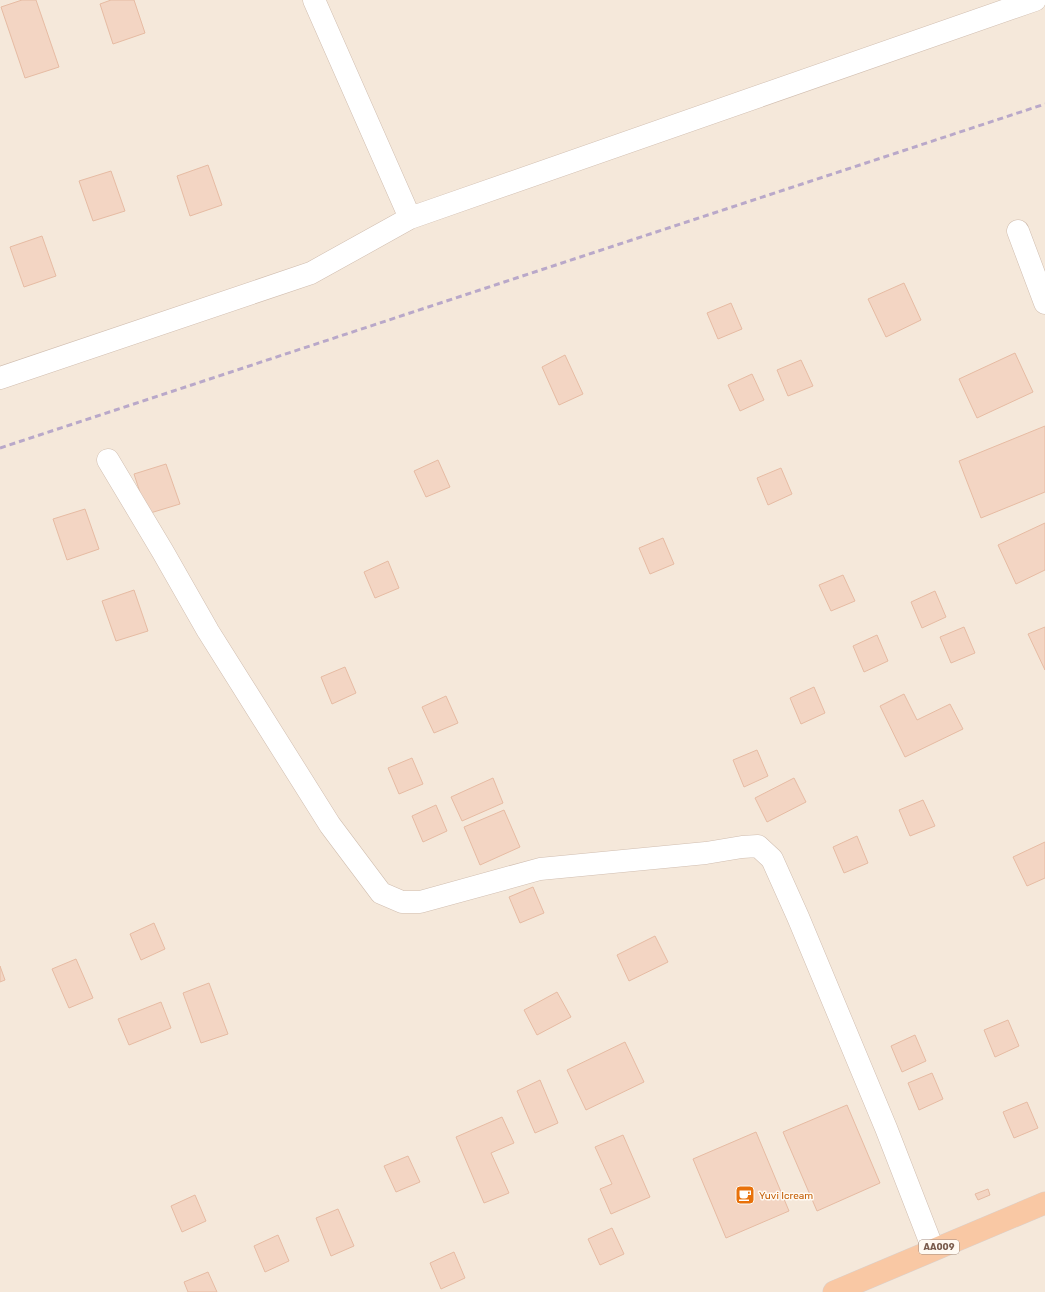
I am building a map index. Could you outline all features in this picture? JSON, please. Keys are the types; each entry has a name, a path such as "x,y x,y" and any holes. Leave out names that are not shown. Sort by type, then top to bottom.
{"highway":[{"name":"AA009","path":"834,1292 1045,1203"}],"street":[{"path":"314,0 410,218"},
{"path":"0,378 311,273 410,218 1035,0"},
{"path":"1018,231 1045,303"},
{"path":"108,460 208,631 261,716 330,824 381,893 402,902 420,902 540,870 706,853 742,847 758,846 772,859 798,917 886,1128 933,1249"}],"shaded area":[{"path":"0,0 1045,0 1045,1292 0,1292"}],"building":[{"path":"22,0 36,0 59,67 25,78 1,7"},
{"path":"111,0 134,0 145,33 113,44 100,4"},
{"path":"208,165 222,205 190,216 177,176"},
{"path":"111,171 125,211 93,221 79,181"},
{"path":"42,236 56,276 24,287 10,247"},
{"path":"904,283 921,320 886,337 868,299"},
{"path":"731,303 742,329 718,339 707,313"},
{"path":"1015,353 1033,392 977,418 959,379"},
{"path":"565,355 583,394 559,405 542,367"},
{"path":"801,360 813,386 788,396 777,370"},
{"path":"752,374 764,400 740,411 728,385"},
{"path":"1045,426 1045,492 981,518 959,461"},
{"path":"438,460 450,487 426,497 414,471"},
{"path":"166,464 180,504 147,514 134,474"},
{"path":"781,468 792,494 768,505 757,478"},
{"path":"85,509 99,549 67,560 53,519"},
{"path":"1045,523 1045,570 1016,584 998,545"},
{"path":"663,538 674,564 650,574 639,548"},
{"path":"388,561 399,588 375,598 364,572"},
{"path":"843,575 855,601 831,611 819,585"},
{"path":"134,590 148,631 116,641 102,601"},
{"path":"935,591 946,617 922,628 911,602"},
{"path":"964,627 975,653 951,663 940,637"},
{"path":"1045,627 1045,670 1028,634"},
{"path":"877,635 888,661 864,672 853,646"},
{"path":"345,667 356,693 332,704 321,677"},
{"path":"814,687 825,713 801,724 790,698"},
{"path":"904,694 917,720 950,704 963,729 905,757 880,706"},
{"path":"446,696 458,723 434,733 422,707"},
{"path":"757,750 768,776 744,787 733,760"},
{"path":"412,758 423,784 399,794 388,768"},
{"path":"493,778 503,803 462,821 451,797"},
{"path":"794,778 806,802 767,822 755,798"},
{"path":"923,800 935,826 910,836 899,810"},
{"path":"436,805 447,831 423,842 412,816"},
{"path":"504,810 520,847 480,865 464,827"},
{"path":"857,836 868,863 844,873 833,847"},
{"path":"1045,842 1045,878 1027,886 1013,857"},
{"path":"533,887 544,913 520,923 509,897"},
{"path":"154,923 165,949 141,960 130,934"},
{"path":"655,936 668,962 629,981 617,955"},
{"path":"76,959 93,998 69,1008 52,969"},
{"path":"0,966 5,980 0,982"},
{"path":"209,983 228,1034 201,1043 183,993"},
{"path":"557,992 571,1017 537,1035 524,1010"},
{"path":"161,1002 171,1028 129,1045 118,1019"},
{"path":"1008,1020 1019,1046 995,1057 984,1030"},
{"path":"915,1035 926,1061 902,1072 891,1046"},
{"path":"625,1042 644,1082 586,1110 567,1070"},
{"path":"932,1073 943,1099 919,1110 908,1083"},
{"path":"540,1080 558,1123 535,1133 517,1091"},
{"path":"1027,1102 1038,1128 1014,1138 1003,1112"},
{"path":"847,1105 880,1183 817,1211 783,1132"},
{"path":"502,1117 514,1143 491,1153 509,1193 484,1203 456,1137"},
{"path":"756,1132 789,1211 726,1238 693,1159"},
{"path":"623,1135 650,1197 611,1214 600,1189 612,1184 595,1147"},
{"path":"408,1156 420,1182 396,1192 384,1166"},
{"path":"988,1189 990,1195 978,1200 975,1194"},
{"path":"195,1195 206,1221 182,1232 171,1206"},
{"path":"338,1209 354,1246 331,1256 316,1218"},
{"path":"612,1228 624,1254 600,1265 588,1239"},
{"path":"278,1235 289,1261 265,1272 254,1246"},
{"path":"454,1252 465,1278 441,1289 430,1263"},
{"path":"208,1272 217,1292 188,1292 184,1282"}],"railway":[{"path":"0,448 1045,104"}],"place":[{"name":"Yuvi Icream","path":"745,1195"}]}
